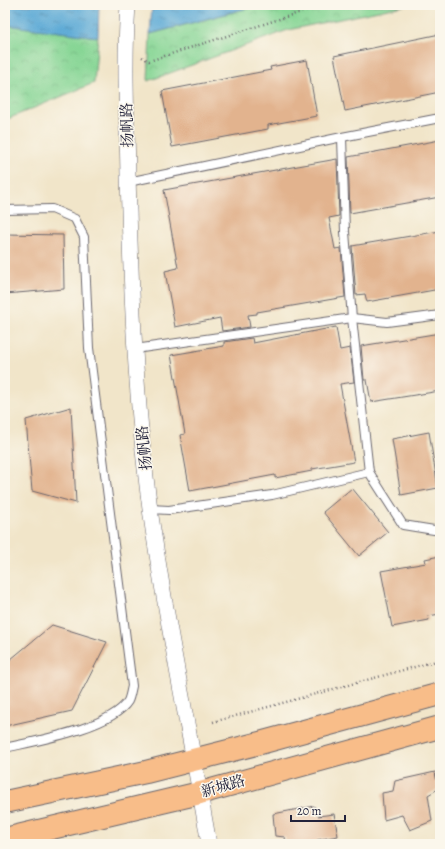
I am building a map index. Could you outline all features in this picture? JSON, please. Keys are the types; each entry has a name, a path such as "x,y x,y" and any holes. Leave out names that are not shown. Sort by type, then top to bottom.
{"main road":[{"path":"5,802 146,772 260,743 440,694"},
{"name":"新城路","path":"5,839 200,793 440,726"}],"street":[{"name":"扬帆路","path":"128,5 125,47 128,182 135,349 150,509 210,844"}],"lane":[{"path":"128,182 440,118"},
{"path":"342,137 345,232 352,318 369,472 403,525 434,530 440,529"},
{"path":"5,210 52,209 75,219 84,237 89,348 132,686 128,700 115,712 97,724 5,748"},
{"path":"135,349 352,318 387,322 440,315"},
{"path":"150,509 169,510 272,495 369,472"}],"path":[{"path":"125,47 149,61 323,5"},
{"path":"213,722 440,660"}],"green space":[{"path":"259,5 407,5 288,30 148,81 150,34"},
{"path":"8,24 98,37 94,83 5,120 5,25"}],"water":[{"path":"5,5 99,5 98,37 5,25"},
{"path":"152,5 259,5 150,34"}],"building":[{"path":"440,34 440,92 345,111 334,56"},
{"path":"307,60 317,116 268,125 268,129 172,147 162,91 271,70 270,67"},
{"path":"440,140 440,197 350,213 348,157"},
{"path":"337,159 339,216 329,218 335,249 341,248 345,297 257,312 257,314 248,315 250,327 222,331 220,318 175,327 165,271 178,268 164,190"},
{"path":"440,231 440,289 367,302 365,294 356,295 352,246"},
{"path":"5,234 63,235 64,289 5,294"},
{"path":"336,327 340,350 350,348 354,382 340,384 354,462 312,469 312,471 275,478 275,475 190,491 180,435 185,434 171,355 224,346 224,342 252,338 253,343"},
{"path":"440,333 440,391 371,402 367,380 364,380 361,346"},
{"path":"71,407 76,503 32,491 26,420"},
{"path":"429,432 438,488 401,495 392,439"},
{"path":"352,488 388,532 359,556 323,512"},
{"path":"440,556 440,614 428,616 429,620 392,627 381,571 426,563 425,559"},
{"path":"52,625 107,642 72,711 5,726 5,664"},
{"path":"435,772 438,789 428,795 432,821 410,830 402,815 384,820 382,793 393,791 395,781"},
{"path":"314,806 318,816 334,814 338,836 317,840 318,844 286,844 285,837 275,836 273,814"}]}
